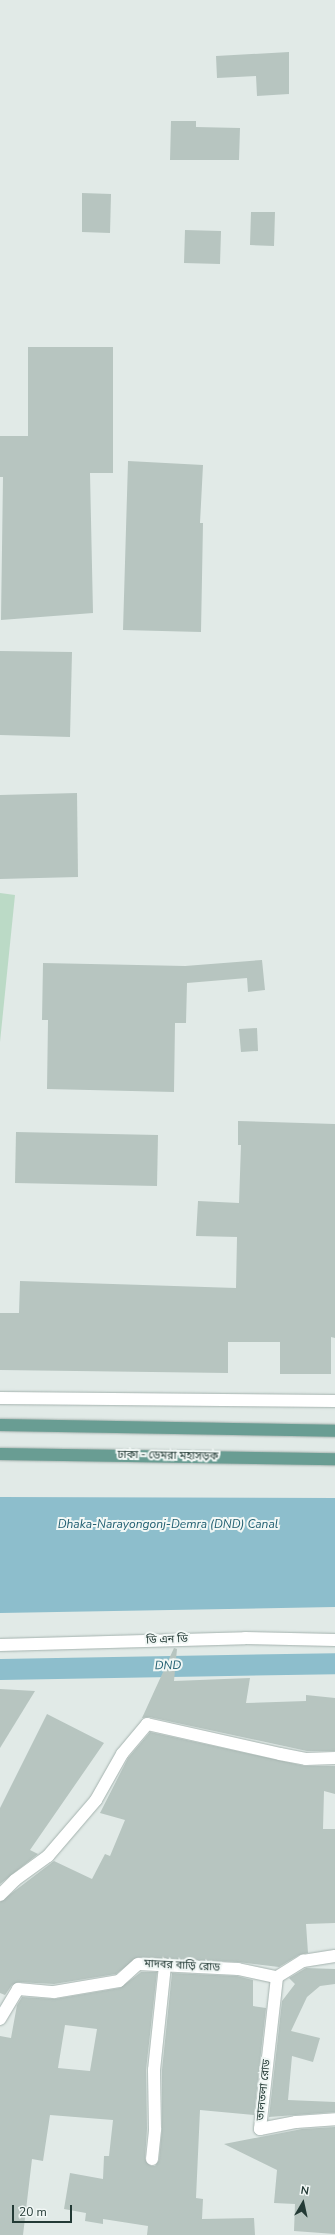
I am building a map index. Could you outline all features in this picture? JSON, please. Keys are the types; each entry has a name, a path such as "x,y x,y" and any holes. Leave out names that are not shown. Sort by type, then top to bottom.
{"main road":[{"path":"0,1426 335,1431"},
{"name":"ঢাকা - ডেমরা মহাসড়ক","path":"0,1454 335,1459"}],"street":[{"path":"0,1398 335,1401"},
{"name":"ডি এন ডি","path":"0,1645 245,1638 335,1640"},
{"path":"0,1895 15,1880 48,1856 96,1800 122,1754 147,1724 280,1754 306,1758 335,1758"},
{"path":"277,1977 303,1961 335,1956"},
{"name":"মাদবর বাড়ি রোড","path":"0,2019 18,1989 54,1992 119,1981 138,1964 238,1969 277,1977"},
{"path":"152,2159 155,2129 154,2070 165,1965"},
{"name":"তালতলা রোড","path":"277,1977 260,2129 296,2122 335,2120"}],"green space":[{"path":"0,893 15,895 0,1042"}],"water":[{"name":"Dhaka-Narayongonj-Demra (DND) Canal","path":"0,1497 335,1498 335,1607 0,1613"}],"building":[{"path":"289,52 289,94 257,96 256,76 217,78 216,56"},
{"path":"171,121 196,121 196,127 240,128 239,160 170,160"},
{"path":"82,193 111,194 110,233 82,232"},
{"path":"251,212 275,212 274,246 250,245"},
{"path":"185,230 221,231 220,264 184,263"},
{"path":"28,347 113,347 113,473 90,473 93,613 1,620 3,477 0,477 0,436 28,436"},
{"path":"128,461 203,465 200,523 203,523 201,632 123,630"},
{"path":"0,651 72,652 70,737 0,735"},
{"path":"77,793 78,877 0,879 0,795"},
{"path":"262,960 265,990 248,992 247,978 187,983 186,1023 175,1023 174,1092 47,1089 48,1020 42,1020 43,963 185,966"},
{"path":"257,1028 258,1051 241,1052 239,1029"},
{"path":"238,1121 335,1124 335,1338 331,1337 331,1374 280,1374 280,1342 228,1342 228,1373 0,1370 0,1313 19,1313 20,1281 236,1288 237,1237 196,1236 198,1201 239,1203 241,1145 238,1145"},
{"path":"16,1132 158,1135 157,1186 15,1183"},
{"path":"174,1648 177,1649 174,1681 250,1678 246,1703 306,1701 306,1695 335,1698 335,1751 307,1751 149,1717 142,1718"},
{"path":"0,1689 35,1691 0,1748"},
{"path":"47,1714 104,1743 30,1850 38,1854 0,1884 0,1808"},
{"path":"150,1732 305,1766 335,1766 335,1794 324,1791 323,1829 335,1829 335,1923 306,1924 308,1953 299,1955 279,1967 238,1962 138,1957 116,1974 54,1984 18,1982 12,1985 5,1995 0,1993 0,1902 54,1861 92,1879 105,1854 110,1856 125,1820 100,1813 128,1758"},
{"path":"306,1968 335,1969 335,1984 320,1986 307,1997 291,2031 320,2038 313,2062 292,2056 288,2100 335,2102 335,2112 269,2117 282,2001 295,1984 289,1978"},
{"path":"141,1972 157,1972 146,2070 147,2129 145,2159 151,2166 155,2166 159,2160 162,2129 162,2070 172,1973 237,1976 253,1980 253,2006 266,2008 254,2115 200,2110 196,2198 203,2199 202,2219 254,2218 255,2235 147,2235 148,2226 103,2219 103,2224 85,2221 86,2213 64,2209 70,2173 103,2179 104,2156 109,2156 113,2120 50,2115 43,2161 32,2159 23,2235 0,2235 0,2036 11,2038 17,2005 22,1997 55,1999 120,1988","holes":["65,2025 97,2029 90,2071 58,2068"]},
{"path":"335,2127 335,2234 294,2231 295,2204 274,2203 277,2170 224,2144 302,2129"}],"waterway":[{"name":"DND","path":"0,1669 335,1663"}]}
